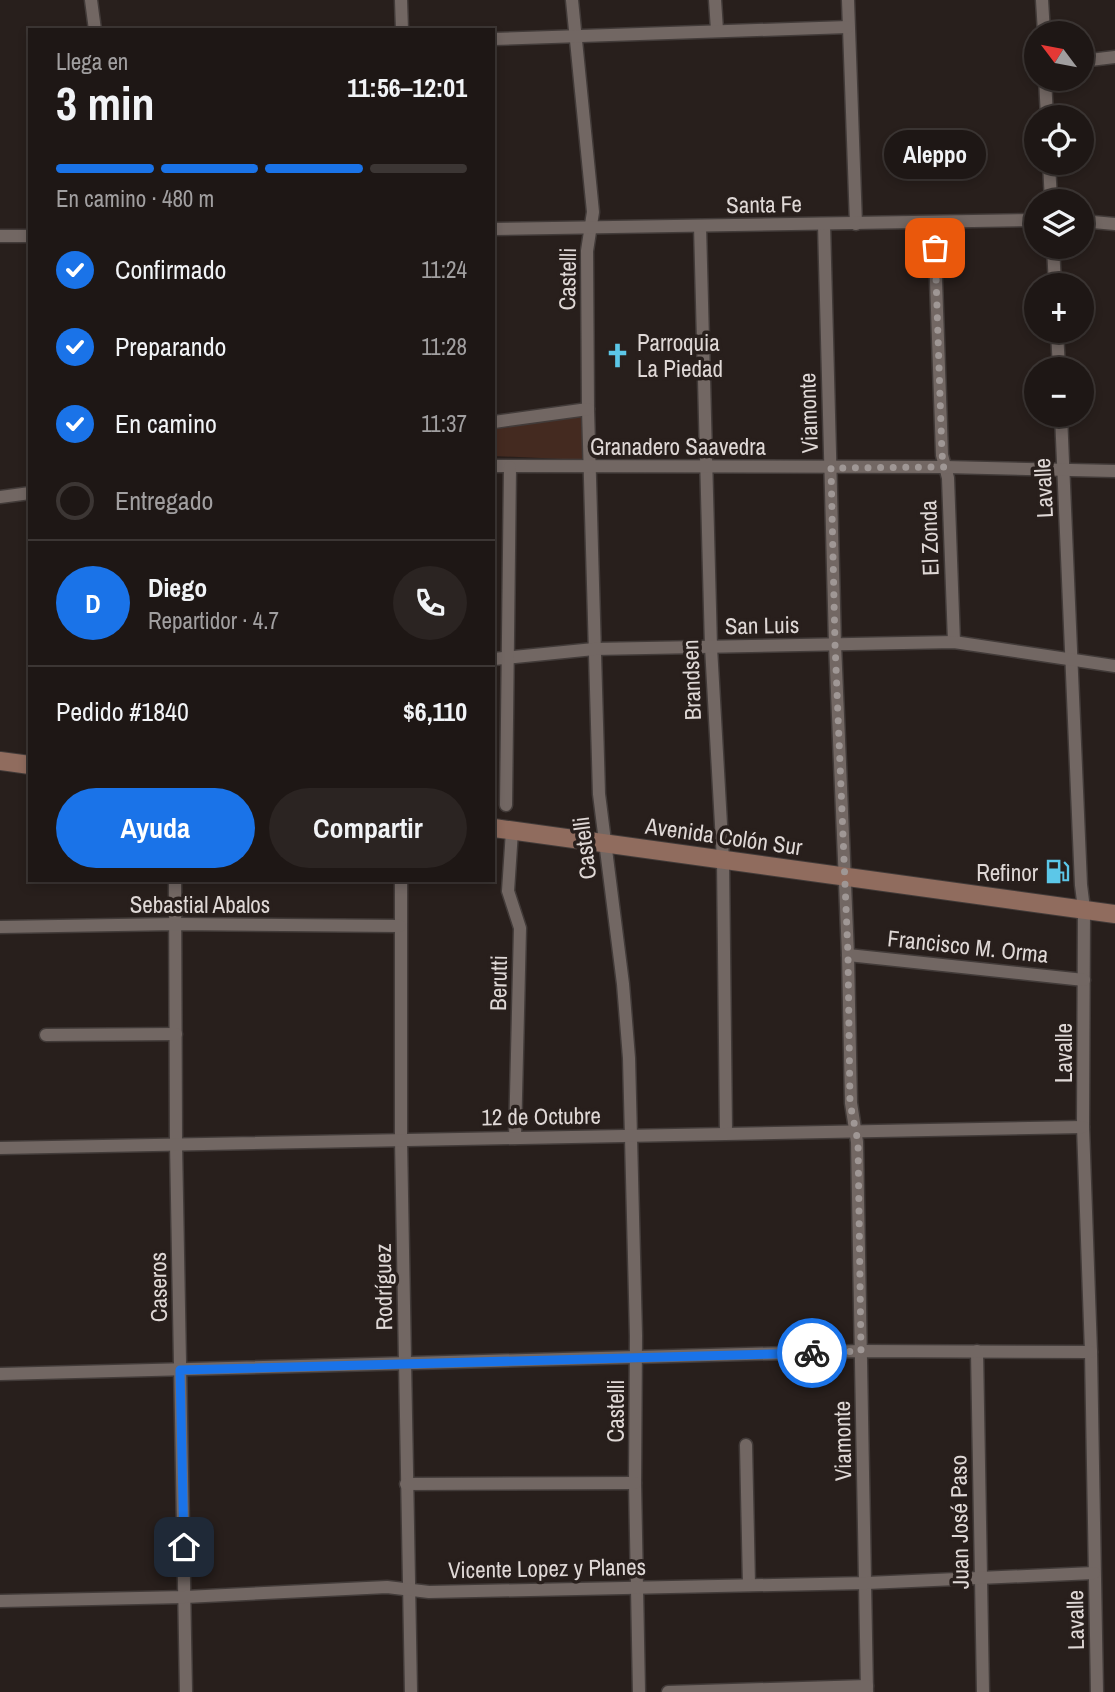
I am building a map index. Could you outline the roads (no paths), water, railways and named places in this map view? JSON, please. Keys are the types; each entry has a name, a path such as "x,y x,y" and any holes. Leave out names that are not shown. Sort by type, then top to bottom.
{"main road":[{"path":"0,761 28,765"},
{"name":"Avenida Colón Sur","path":"495,828 1115,914"}],"street":[{"path":"91,0 94,28"},
{"path":"401,0 402,28"},
{"name":"Castelli","path":"572,0 593,212 587,251 588,409 599,794 623,984 629,1058 636,1359 635,1483 639,1692"},
{"path":"715,0 717,30"},
{"path":"848,0 856,224"},
{"path":"1042,0 1043,21"},
{"path":"495,39 848,27"},
{"path":"1094,60 1115,57"},
{"name":"Santa Fe","path":"495,229 1024,220"},
{"path":"1094,222 1115,223"},
{"name":"El Zonda","path":"934,223 942,455 948,478 954,642"},
{"name":"Viamonte","path":"824,224 835,644 848,955 850,1103 858,1142 867,1689"},
{"name":"Brandsen","path":"700,226 710,647 723,860 726,1132"},
{"path":"0,236 28,236"},
{"name":"Granadero Saavedra","path":"495,422 588,409"},
{"name":"Lavalle","path":"1061,427 1084,909 1083,1127 1091,1352 1097,1692"},
{"name":"Granadero Saavedra","path":"495,466 945,467 1115,471"},
{"path":"506,806 510,467"},
{"path":"0,497 28,493"},
{"name":"San Luis","path":"495,659 594,649 954,642 1115,666"},
{"name":"Berutti","path":"512,831 508,891 520,928 515,1138"},
{"name":"Caseros","path":"175,882 176,1144 186,1692"},
{"name":"Rodríguez","path":"401,882 401,1140 411,1692"},
{"name":"Sebastial Abalos","path":"0,927 176,924 400,926"},
{"name":"Francisco M. Orma","path":"848,955 1084,980"},
{"path":"46,1035 176,1034"},
{"name":"12 de Octubre","path":"0,1148 1083,1127"},
{"path":"0,1374 861,1351 1091,1352"},
{"name":"Juan José Paso","path":"977,1351 983,1692"},
{"path":"746,1445 749,1585"},
{"path":"406,1484 635,1483"},
{"name":"Vicente Lopez y Planes","path":"0,1601 185,1597 387,1587 429,1592 867,1583 1094,1573"},
{"path":"668,1692 867,1689"}],"place":[{"name":"Aleppo","path":"935,248"},
{"name":"Parroquia La Piedad","path":"617,355"},
{"name":"Refinor","path":"1058,872"}]}
